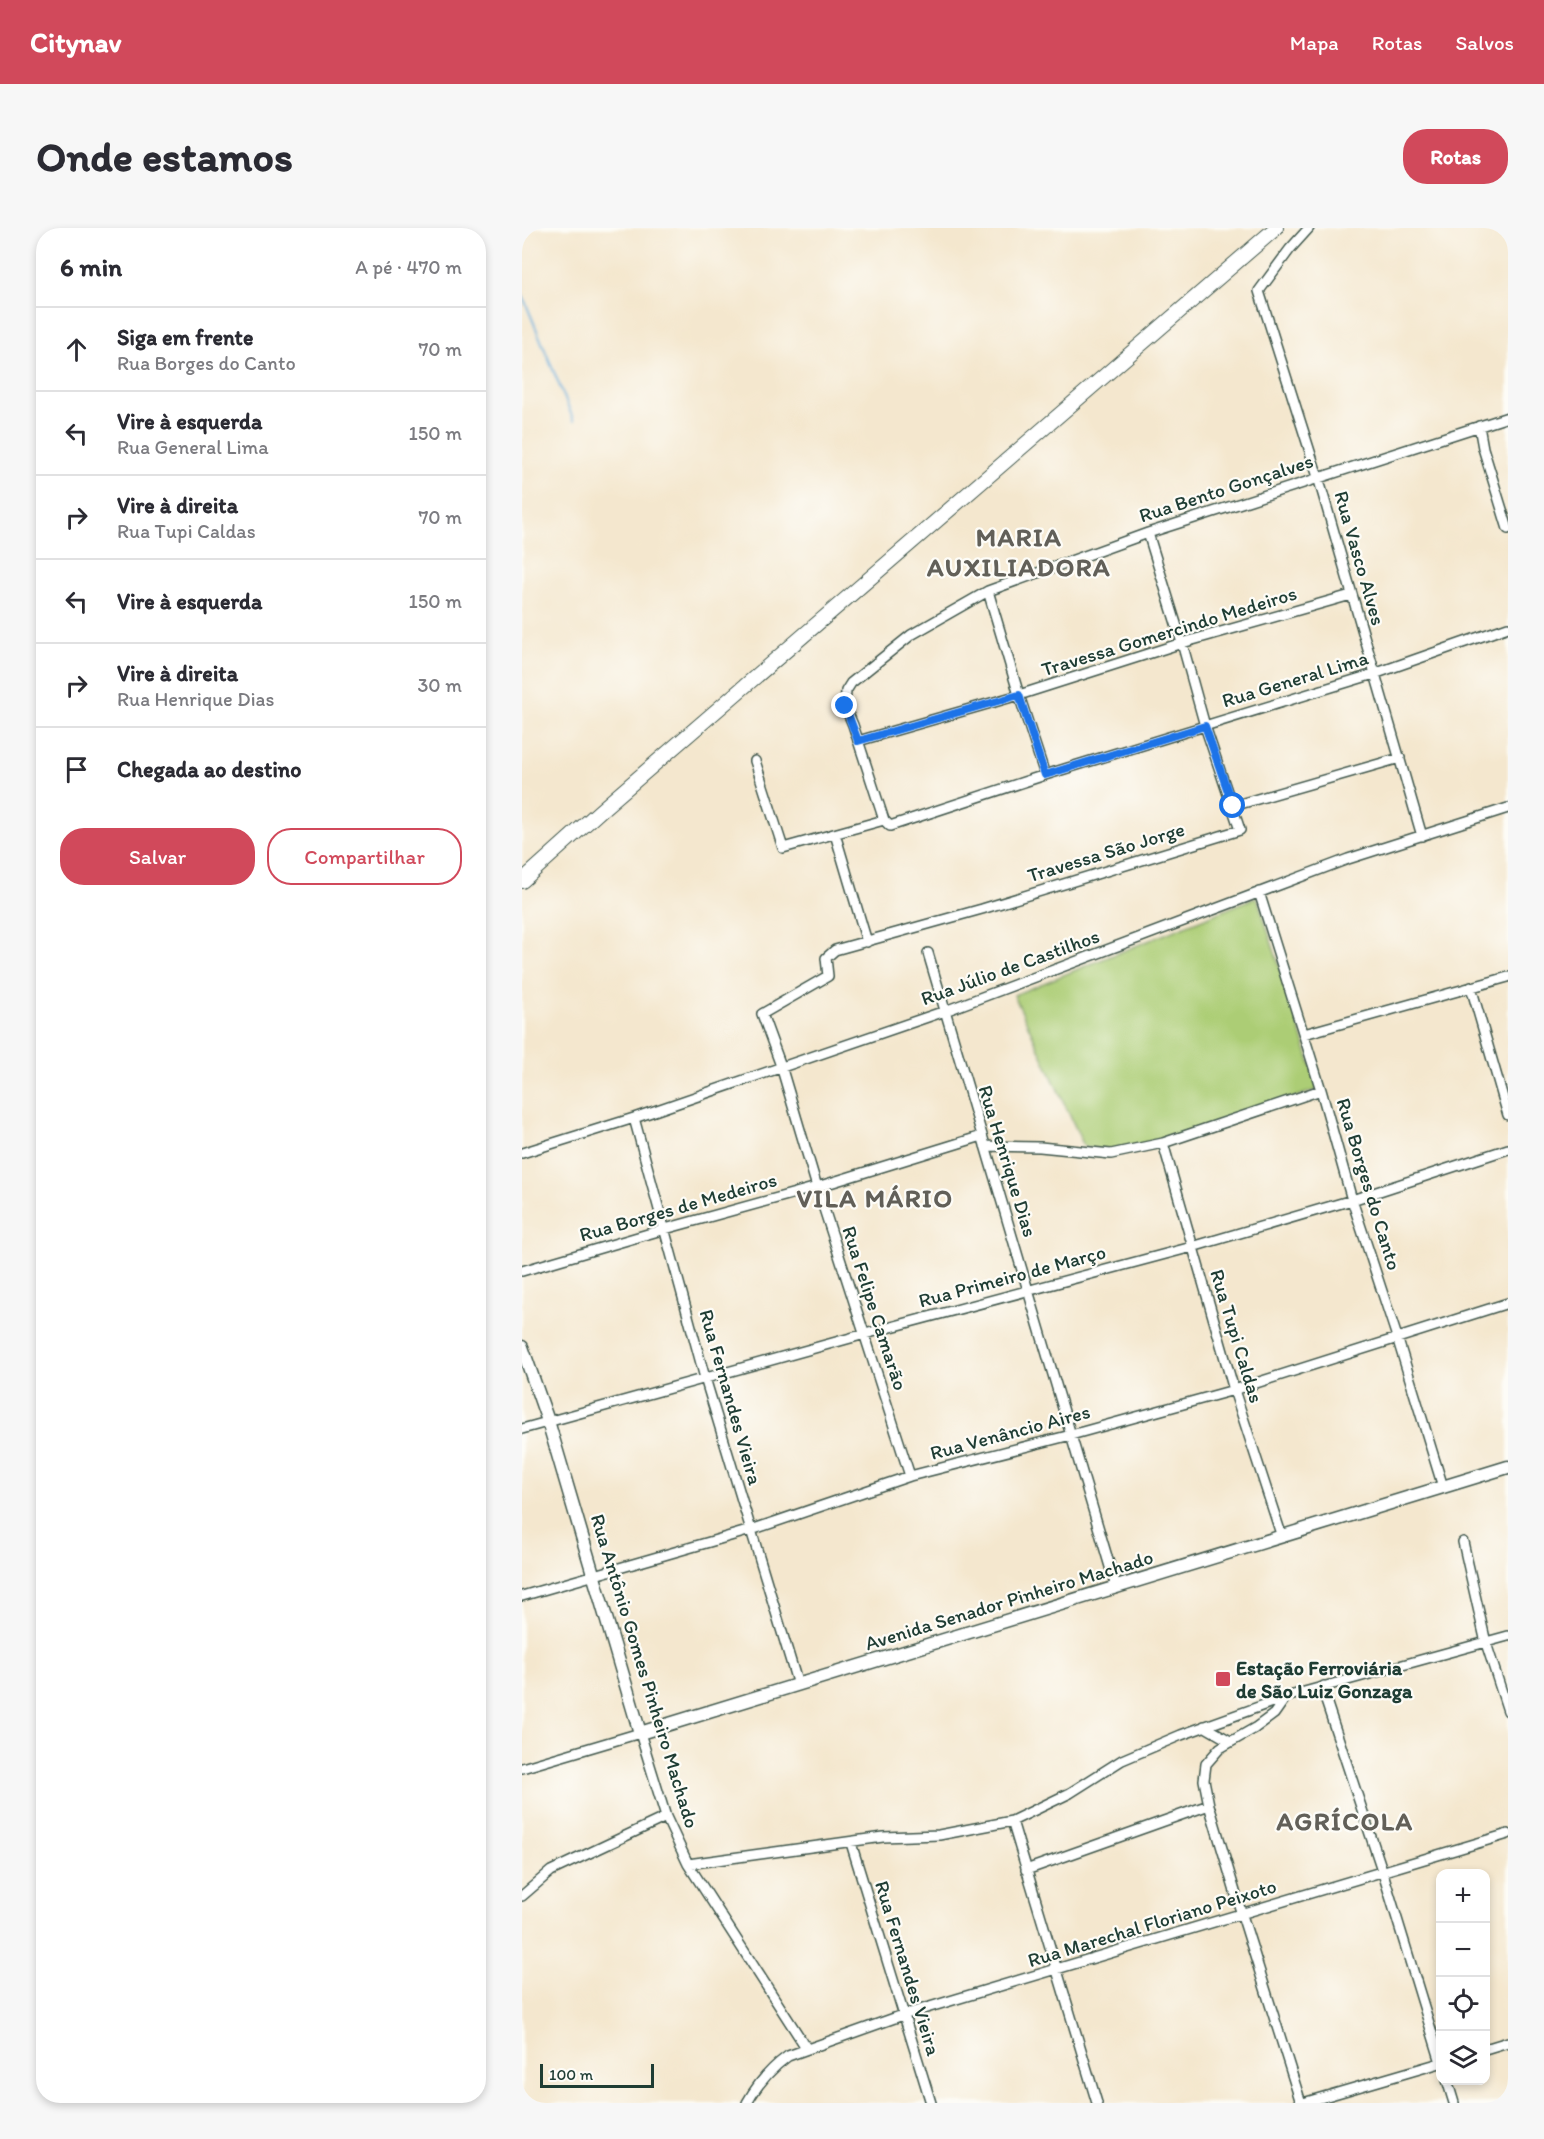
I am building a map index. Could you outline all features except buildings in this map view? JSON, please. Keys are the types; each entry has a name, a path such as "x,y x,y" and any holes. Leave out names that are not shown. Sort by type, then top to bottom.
{"highway":[{"path":"522,881 573,834 1276,228"}],"main road":[{"name":"Rua Antônio Gomes Pinheiro Machado","path":"522,1347 548,1421 640,1733"},
{"name":"Avenida Senador Pinheiro Machado","path":"640,1733 1508,1467"}],"street":[{"name":"Rua Vasco Alves","path":"1309,228 1273,269 1259,291 1318,477 1422,836"},
{"name":"Rua Bento Gonçalves","path":"858,741 845,706 846,692 851,683 911,635 988,591 1148,533 1508,417"},
{"path":"1479,426 1483,448 1508,529"},
{"path":"1148,533 1205,726 1233,806 1400,758"},
{"path":"988,591 1045,775"},
{"name":"Travessa Gomercindo Medeiros","path":"858,741 1019,695 1182,643 1351,595"},
{"name":"Rua General Lima","path":"755,761 783,848 884,820 890,826 1045,775 1374,674 1508,627"},
{"path":"858,741 884,820"},
{"name":"Travessa São Jorge","path":"762,1014 828,976 826,958 835,950 982,909 1240,830 1233,806"},
{"name":"Rua Júlio de Castilhos","path":"522,1154 945,1011 1348,859 1508,808"},
{"path":"835,834 867,942"},
{"name":"Rua Borges do Canto","path":"1259,892 1322,1090 1352,1200 1398,1337 1443,1487"},
{"name":"Rua Henrique Dias","path":"928,952 1116,1587"},
{"path":"1304,1034 1508,976"},
{"path":"1471,987 1508,1115"},
{"name":"Rua Felipe Camarão","path":"762,1014 781,1066 817,1187 910,1476"},
{"path":"985,1146 1031,1146 1111,1154 1163,1143 1322,1090"},
{"name":"Rua Fernandes Vieira","path":"634,1118 705,1378 798,1685"},
{"name":"Rua Borges de Medeiros","path":"522,1271 817,1187 982,1136"},
{"name":"Rua Tupi Caldas","path":"1163,1143 1234,1390 1282,1538"},
{"name":"Rua Primeiro de Março","path":"522,1429 1192,1247 1352,1200 1508,1149"},
{"name":"Rua Venâncio Aires","path":"522,1596 751,1530 910,1476 1234,1390 1508,1303"},
{"path":"1463,1542 1486,1643 1508,1712"},
{"path":"688,1864 883,1837 939,1835 1012,1821 1070,1793 1122,1760 1204,1726 1286,1697 1508,1636"},
{"path":"1324,1686 1326,1701 1383,1873 1436,2048"},
{"path":"1286,1697 1274,1714 1220,1748 1206,1764 1204,1780 1209,1805 1242,1914 1302,2103 1436,2062"},
{"path":"1204,1726 1230,1741"},
{"name":"Avenida Senador Pinheiro Machado","path":"522,1768 640,1733"},
{"name":"Rua Antônio Gomes Pinheiro Machado","path":"640,1733 666,1817 688,1864 807,2049"},
{"path":"1026,1870 1209,1805"},
{"path":"522,1896 551,1871 666,1817"},
{"path":"1012,1821 1097,2103"},
{"name":"Rua Marechal Floriano Peixoto","path":"747,2103 772,2068 788,2056 903,2015 1508,1834"},
{"name":"Rua Fernandes Vieira","path":"851,1843 931,2103"},
{"path":"1490,2047 1508,2042"},
{"path":"1449,2085 1454,2103"}],"green space":[{"path":"1257,897 1319,1089 1162,1142 1110,1153 1084,1146 1014,995"}],"waterway":[{"path":"522,294 574,421"}],"place":[{"name":"Estação Ferroviária de São Luiz Gonzaga","path":"1223,1679"}],"district":[{"name":"MARIA AUXILIADORA","path":"1019,552"},
{"name":"VILA MÁRIO","path":"875,1198"},
{"name":"AGRÍCOLA","path":"1345,1821"}],"route":[{"path":"845,706 858,741 1019,695 1045,775 1205,726 1233,806"}]}
